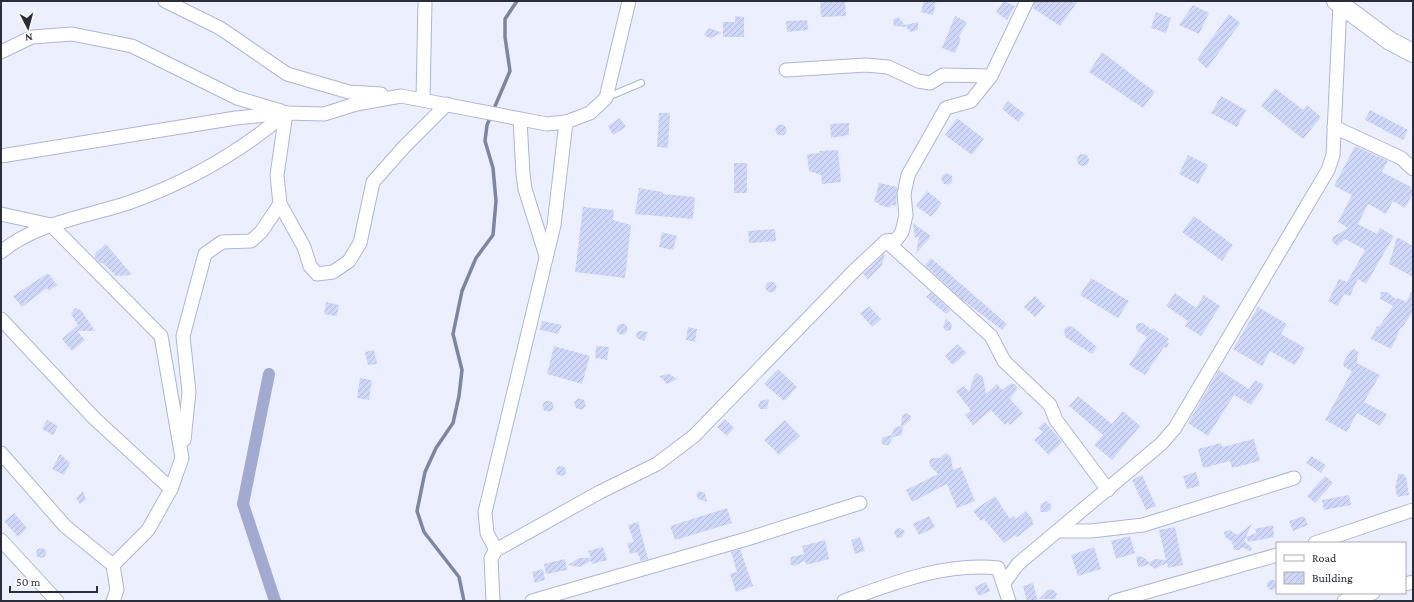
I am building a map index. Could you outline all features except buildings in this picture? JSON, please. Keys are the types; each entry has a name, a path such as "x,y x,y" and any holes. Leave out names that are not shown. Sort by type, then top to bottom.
{"street":[{"path":"165,1 220,28 287,74 349,92 401,96 547,124 566,122 590,113 606,98 629,1"},
{"path":"423,100 425,1"},
{"path":"493,601 491,558 496,550 600,492 657,464 694,436 886,242 896,240 902,232 906,215 904,194 908,175 946,108 971,101 991,76 1027,1"},
{"path":"1339,2 1390,41 1413,53"},
{"path":"1004,583 1018,564 1108,490 1161,444 1175,428 1328,170 1333,155 1339,2"},
{"path":"1,52 32,37 72,34 132,46 237,98 286,113"},
{"path":"786,70 866,65 888,67 918,81 930,83 943,75 991,76"},
{"path":"1,156 236,118 286,113 324,114 356,104 401,96"},
{"path":"286,113 277,175 280,204 304,247 310,266 317,274 333,272 349,262 360,243 373,182 404,146 447,104"},
{"path":"1,243 14,241 51,225 129,202 171,186 214,164 251,141 286,113"},
{"path":"516,119 525,190 546,256"},
{"path":"496,550 486,533 485,512 554,225 566,122"},
{"path":"1334,127 1401,158 1413,169"},
{"path":"113,565 148,530 170,489 182,458 188,392 183,336 205,254 222,242 251,241 261,232 280,204"},
{"path":"1,214 51,225 161,336 182,458"},
{"path":"1,252 14,241"},
{"path":"886,242 991,336 1004,361 1050,404 1056,420 1081,456 1108,490"},
{"path":"1,319 94,418 170,489"},
{"path":"1,453 65,526 113,565 117,590 113,601"},
{"path":"1058,531 1091,531 1143,525 1294,478"},
{"path":"532,601 750,538 860,503"},
{"path":"1318,542 1413,510"},
{"path":"1,540 57,601"},
{"path":"1115,601 1276,556"},
{"path":"844,601 908,580 958,567 998,568 1009,601"},
{"path":"1344,601 1369,594"}],"lane":[{"path":"606,98 641,83"}],"waterway":[{"path":"464,601 459,577 424,532 417,511 425,472 436,448 453,423 459,396 462,370 453,334 462,291 476,258 493,235 496,201 493,168 485,141 487,125 510,71 505,37 505,19 517,1"},
{"path":"269,374 243,504 275,601"}]}
